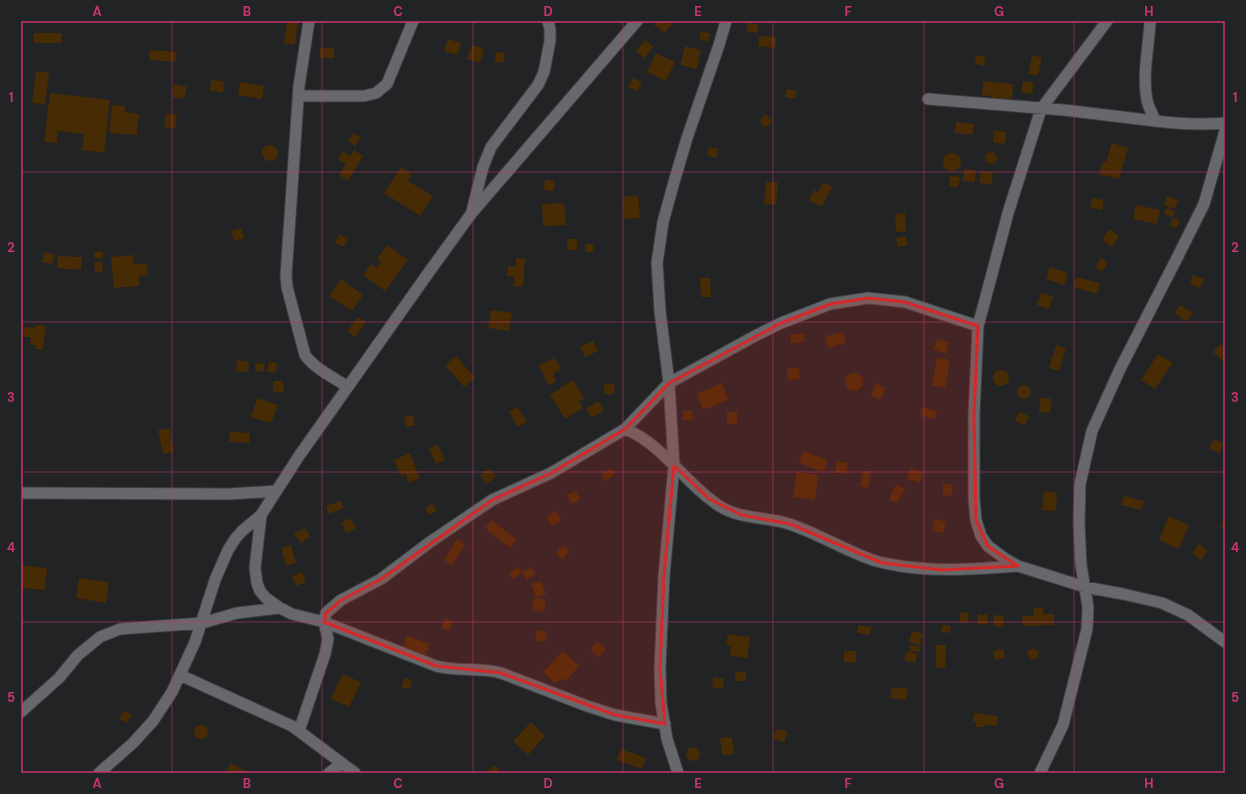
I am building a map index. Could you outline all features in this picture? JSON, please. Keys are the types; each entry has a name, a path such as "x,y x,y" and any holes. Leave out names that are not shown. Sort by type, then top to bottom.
{"street":[{"path":"309,21 299,96 287,262 288,287 305,355 310,362 348,387"},
{"path":"299,96 364,96 376,93 387,84 413,21"},
{"path":"471,214 483,167 491,147 538,85 544,72 550,41 548,21"},
{"path":"99,773 134,743 153,722 172,692 202,623 215,580 228,550 242,531 261,515 348,387 471,214 637,21"},
{"path":"678,773 667,740 661,703 660,668 664,576 674,466 669,383 660,310 657,263 663,222 687,138 720,45 726,21"},
{"path":"1107,21 1041,109 1008,213 978,326 974,416 974,498 976,520 981,536 988,546 1018,566 1085,587 1162,603 1188,615 1225,642"},
{"path":"1150,21 1149,46 1145,73 1147,102 1155,121"},
{"path":"928,99 1041,109 1175,124 1198,125 1225,123"},
{"path":"1040,773 1056,742 1065,717 1086,629 1088,607 1081,565 1079,522 1080,484 1092,431 1120,369 1178,258 1204,204 1225,131"},
{"path":"299,731 325,654 328,639 324,622 326,613 341,600 381,579 430,542 492,500 551,473 625,429 669,383 755,336 830,304 868,298 905,302 978,326"},
{"path":"625,429 640,436 709,499 722,508 741,515 777,520 790,524 869,559 882,563 921,569 941,570 1018,566"},
{"path":"21,493 229,494 276,491"},
{"path":"261,515 255,568 257,583 260,592 280,608 292,614 324,622 436,666 448,669 493,671 501,673 615,716 665,724"},
{"path":"21,712 59,678 78,655 100,637 120,629 202,623 237,613 280,608"},
{"path":"180,675 292,726 355,773"},
{"path":"329,773 342,763"}],"highlighted area":[{"path":"868,298 905,302 978,326 974,415 976,520 988,546 1018,566 941,570 882,563 790,524 741,515 709,499 674,466 664,576 660,668 665,724 615,715 501,673 436,666 324,622 326,613 341,600 381,579 492,500 551,473 625,429 669,383 781,323 830,304"}],"building":[{"path":"657,21 669,21 672,24 665,33 654,25"},
{"path":"287,22 298,23 295,45 284,43"},
{"path":"748,22 759,25 757,33 746,31"},
{"path":"701,31 711,34 708,42 699,39"},
{"path":"34,33 62,33 61,43 34,43"},
{"path":"759,36 776,37 776,48 758,46"},
{"path":"448,39 461,43 457,55 444,51"},
{"path":"645,40 654,47 644,58 636,51"},
{"path":"472,45 484,49 480,63 467,59"},
{"path":"685,46 701,50 697,69 680,65"},
{"path":"320,48 334,48 334,58 320,58"},
{"path":"150,50 177,52 176,62 149,60"},
{"path":"496,52 505,53 504,63 495,62"},
{"path":"656,53 675,62 666,81 647,72"},
{"path":"976,55 985,57 984,66 975,64"},
{"path":"1032,55 1042,58 1038,76 1028,74"},
{"path":"36,71 49,73 45,104 32,103"},
{"path":"633,78 642,82 637,91 628,87"},
{"path":"211,80 224,81 223,92 210,91"},
{"path":"983,81 1013,84 1012,100 992,98 992,96 982,95"},
{"path":"1023,81 1034,83 1032,94 1021,92"},
{"path":"240,82 264,86 262,99 238,95"},
{"path":"174,84 187,87 184,99 172,97"},
{"path":"787,89 797,91 795,99 785,97"},
{"path":"50,93 110,100 104,153 82,150 84,134 58,131 57,143 44,142"},
{"path":"112,105 125,106 125,112 139,114 137,135 109,133"},
{"path":"166,113 177,115 175,129 164,127"},
{"path":"766,114 772,122 765,128 759,121"},
{"path":"956,122 974,124 972,135 955,133"},
{"path":"994,130 1006,132 1005,144 993,142"},
{"path":"354,133 361,138 355,146 348,140"},
{"path":"1112,143 1128,148 1119,179 1099,174 1103,162 1106,162"},
{"path":"270,145 277,150 278,153 273,160 270,161 263,156 262,153 267,146"},
{"path":"709,147 718,149 716,158 707,156"},
{"path":"354,150 363,156 348,181 339,175 346,164 338,159 342,151 350,156"},
{"path":"989,152 993,152 997,158 993,164 989,164 985,160 985,156"},
{"path":"952,153 958,156 961,162 958,168 952,171 946,168 943,162 946,156"},
{"path":"401,167 412,174 408,181 433,196 420,216 384,193"},
{"path":"964,169 976,170 975,182 963,181"},
{"path":"981,171 993,173 992,184 979,183"},
{"path":"950,176 960,177 958,188 949,186"},
{"path":"545,180 555,181 554,191 544,190"},
{"path":"766,182 778,182 776,205 764,204"},
{"path":"823,182 832,187 822,207 809,200 814,190 818,192"},
{"path":"638,195 640,218 624,219 623,197"},
{"path":"1167,196 1178,200 1175,209 1164,205"},
{"path":"1092,198 1104,200 1102,210 1090,208"},
{"path":"564,203 566,225 543,226 542,204"},
{"path":"1136,205 1160,210 1157,224 1133,219"},
{"path":"1166,208 1175,211 1173,217 1164,214"},
{"path":"905,213 906,231 896,232 895,214"},
{"path":"1172,218 1180,220 1177,228 1170,226"},
{"path":"241,228 244,238 234,241 231,231"},
{"path":"1109,229 1119,236 1112,247 1102,240"},
{"path":"339,234 348,238 344,247 335,243"},
{"path":"906,236 908,245 898,247 896,238"},
{"path":"567,239 577,239 577,250 567,250"},
{"path":"585,244 593,244 593,252 585,252"},
{"path":"387,245 408,260 385,291 363,275 371,264 377,268 381,262 377,259"},
{"path":"103,251 103,258 95,259 94,252"},
{"path":"44,252 54,254 52,264 42,262"},
{"path":"133,255 133,264 147,263 148,275 139,276 139,286 114,288 111,257"},
{"path":"58,256 82,257 81,270 57,268"},
{"path":"516,258 525,259 523,287 514,286 514,276 507,276 508,266 516,267"},
{"path":"1101,258 1108,263 1102,272 1095,267"},
{"path":"94,262 102,262 103,272 95,273"},
{"path":"1050,267 1068,273 1064,285 1046,279"},
{"path":"1193,275 1204,279 1200,288 1190,284"},
{"path":"1076,277 1100,283 1097,294 1073,287"},
{"path":"700,278 710,278 711,297 701,297"},
{"path":"341,279 363,295 352,311 329,296"},
{"path":"1041,293 1053,296 1049,309 1037,305"},
{"path":"1180,305 1193,313 1187,322 1174,313"},
{"path":"491,310 512,313 509,331 488,328"},
{"path":"358,317 366,322 355,337 347,331"},
{"path":"36,325 46,326 43,350 36,349 36,345 30,345 31,337 23,337 24,327 36,328"},
{"path":"843,332 846,343 828,348 825,336"},
{"path":"804,333 805,342 791,344 790,335"},
{"path":"937,339 949,343 946,354 933,349"},
{"path":"593,341 598,351 585,357 580,347"},
{"path":"1220,344 1225,348 1225,363 1213,352"},
{"path":"1056,345 1066,348 1059,371 1049,368"},
{"path":"1158,354 1173,363 1155,389 1141,380"},
{"path":"456,356 475,378 464,387 445,365"},
{"path":"555,358 561,370 553,373 556,382 548,385 539,365"},
{"path":"937,358 950,360 945,388 932,386"},
{"path":"237,360 249,362 248,372 236,371"},
{"path":"269,362 277,363 276,373 267,372"},
{"path":"255,363 265,364 264,372 255,371"},
{"path":"799,368 800,379 788,380 787,369"},
{"path":"1001,370 1007,372 1009,378 1007,384 1001,386 995,384 993,378 995,372"},
{"path":"854,373 860,376 863,382 860,388 854,391 848,388 845,382 848,376"},
{"path":"573,380 584,398 579,402 583,408 565,419 550,395"},
{"path":"273,381 283,381 284,392 273,392"},
{"path":"607,383 611,383 615,389 611,395 607,395 603,391 603,387"},
{"path":"722,383 728,400 703,410 697,394"},
{"path":"876,383 886,388 880,400 871,395"},
{"path":"1024,385 1029,387 1031,392 1029,397 1024,399 1019,397 1017,392 1019,387"},
{"path":"257,398 278,405 271,423 251,417"},
{"path":"1040,398 1052,399 1050,413 1039,412"},
{"path":"598,401 604,410 592,418 586,409"},
{"path":"518,407 527,422 518,427 509,412"},
{"path":"922,407 937,411 935,419 920,416"},
{"path":"692,410 693,420 683,420 683,411"},
{"path":"727,412 737,412 737,424 727,424"},
{"path":"1019,412 1029,416 1025,425 1015,421"},
{"path":"413,415 415,425 406,427 404,417"},
{"path":"169,428 174,452 163,454 158,430"},
{"path":"230,432 250,433 249,443 229,442"},
{"path":"1214,439 1224,444 1219,453 1209,448"},
{"path":"438,445 445,460 436,464 429,449"},
{"path":"803,451 828,460 823,472 799,463"},
{"path":"410,453 420,478 409,483 405,474 401,476 394,460"},
{"path":"837,461 848,463 846,474 835,472"},
{"path":"490,468 496,477 486,484 480,475"},
{"path":"611,468 615,475 605,481 601,474"},
{"path":"910,468 923,472 920,483 907,479"},
{"path":"863,470 871,472 868,488 860,486"},
{"path":"797,472 818,475 815,500 793,497"},
{"path":"896,484 905,489 897,503 889,499"},
{"path":"943,484 953,485 952,496 943,495"},
{"path":"576,491 580,500 571,504 567,495"},
{"path":"1044,491 1057,493 1056,511 1042,510"},
{"path":"1124,496 1144,501 1141,510 1121,505"},
{"path":"341,501 344,508 329,514 326,506"},
{"path":"432,503 437,510 430,515 425,509"},
{"path":"555,511 562,519 553,526 546,518"},
{"path":"1169,516 1189,525 1179,549 1159,540"},
{"path":"350,518 356,528 347,533 341,523"},
{"path":"1225,518 1225,529 1220,526"},
{"path":"935,519 946,522 943,533 932,531"},
{"path":"492,520 517,540 510,548 485,528"},
{"path":"304,528 310,536 301,543 294,534"},
{"path":"457,539 465,545 452,565 444,560"},
{"path":"1199,544 1208,550 1201,560 1192,554"},
{"path":"291,545 296,563 286,566 281,548"},
{"path":"563,545 570,551 562,560 556,553"},
{"path":"21,565 47,568 45,590 21,588"},
{"path":"518,567 522,573 513,579 509,573"},
{"path":"531,567 536,574 527,580 522,573"},
{"path":"302,572 306,582 296,586 292,576"},
{"path":"79,578 109,582 106,603 76,598"},
{"path":"541,581 546,594 536,598 531,584"},
{"path":"539,598 544,600 546,605 544,610 539,612 534,610 532,605 534,600"},
{"path":"1033,608 1043,608 1043,614 1054,614 1054,625 1023,626 1022,616 1034,616"},
{"path":"961,612 969,613 968,623 959,622"},
{"path":"978,614 988,615 987,625 977,624"},
{"path":"994,615 1004,616 1003,627 993,626"},
{"path":"445,618 453,622 449,631 441,628"},
{"path":"858,625 871,627 870,635 857,633"},
{"path":"942,625 951,626 950,633 941,632"},
{"path":"537,630 547,632 545,642 535,640"},
{"path":"912,631 923,634 920,645 909,642"},
{"path":"728,634 750,637 747,658 730,656 731,646 726,645"},
{"path":"407,636 430,644 426,655 403,648"},
{"path":"597,641 606,649 599,657 590,650"},
{"path":"910,645 920,646 920,652 910,651"},
{"path":"936,645 946,645 945,668 936,668"},
{"path":"1003,649 1005,658 994,660 993,651"},
{"path":"1031,649 1035,649 1037,650 1037,658 1031,659 1028,656 1028,652"},
{"path":"563,651 579,666 565,682 561,678 556,684 543,672"},
{"path":"844,651 856,651 856,663 844,662"},
{"path":"907,651 918,654 915,663 904,660"},
{"path":"735,672 746,672 746,681 735,681"},
{"path":"342,674 361,682 349,707 331,699"},
{"path":"713,677 724,679 723,689 712,687"},
{"path":"404,678 412,680 410,689 401,688"},
{"path":"892,687 908,689 906,700 890,698"},
{"path":"125,710 132,716 126,723 119,718"},
{"path":"974,713 998,716 997,726 984,725 983,727 976,727 976,722 973,721"},
{"path":"531,722 545,736 528,755 513,741"},
{"path":"201,725 206,727 208,732 206,737 201,739 196,737 194,732 196,727"},
{"path":"776,729 787,731 785,742 773,739"},
{"path":"732,737 734,754 722,755 720,738"},
{"path":"693,747 698,749 700,754 698,759 693,761 688,759 686,754 688,749"},
{"path":"621,749 646,758 642,769 617,760"},
{"path":"231,763 248,773 225,773"},
{"path":"496,765 501,773 489,773 488,770"}]}
